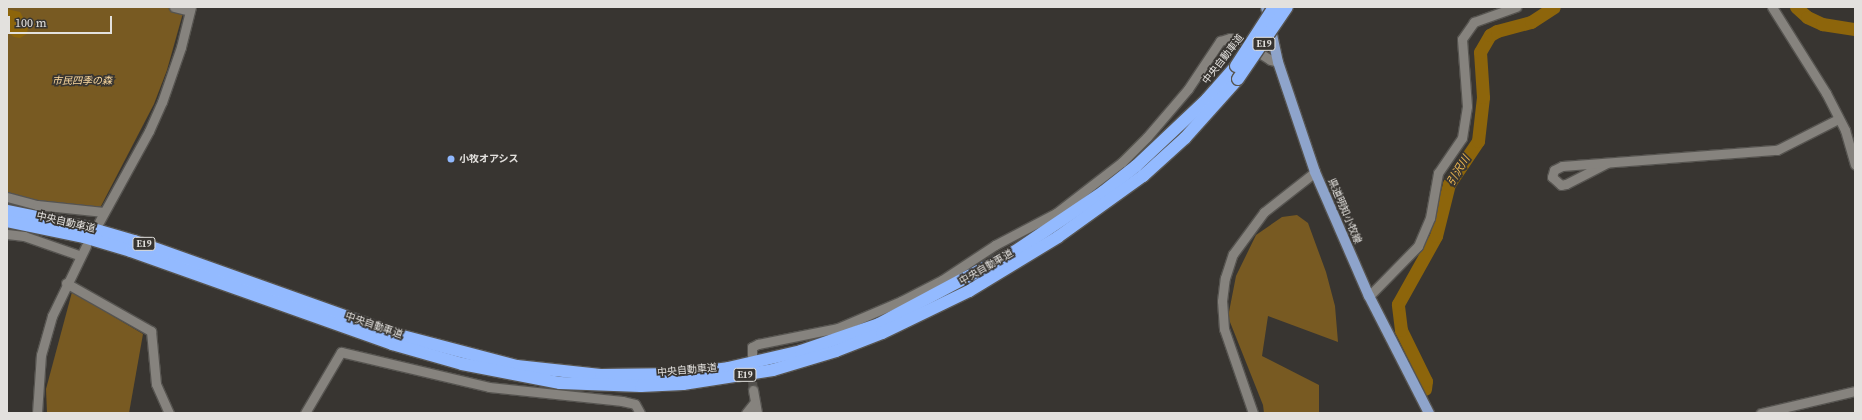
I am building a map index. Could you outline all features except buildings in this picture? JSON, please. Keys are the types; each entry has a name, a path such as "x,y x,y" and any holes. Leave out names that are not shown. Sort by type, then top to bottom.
{"highway":[{"name":"中央自動車道","path":"7,211 86,227 134,241 395,334 517,366 561,372 621,375 682,374 728,368 801,351 879,324 1014,252 1104,192 1136,166 1207,99 1236,66 1274,7"},
{"name":"中央自動車道","path":"7,221 84,237 131,251 392,344 462,364 560,382 641,386 683,384 773,370 836,351 882,333 969,291 1058,237 1143,176 1185,138 1238,79 1288,7"}],"main road":[{"name":"県道明知小牧線","path":"1266,7 1278,62 1315,172 1369,296 1429,413"}],"street":[{"path":"99,222 138,153 160,108 174,71 190,9 174,7"},
{"path":"1369,296 1400,268 1418,246 1430,218 1438,173 1462,138 1467,106 1462,39 1474,22 1516,7"},
{"path":"1772,7 1826,93 1851,145 1855,164"},
{"path":"752,351 838,328 874,314 942,280 995,245 1056,213 1122,162 1147,136 1188,90 1220,41 1230,38 1237,39 1270,60 1278,62"},
{"path":"1607,163 1566,184 1561,185 1552,177 1554,170 1562,166 1777,150 1838,119"},
{"path":"1253,413 1224,329 1222,301 1225,278 1233,254 1264,212 1315,172"},
{"path":"7,197 37,205 104,212"},
{"path":"7,234 24,236 81,256"},
{"path":"37,413 41,355 52,316 66,283 86,246"},
{"path":"66,283 151,331 156,384 169,413"},
{"path":"305,413 341,352 489,387 622,401 635,404 640,413"},
{"path":"753,390 757,413"},
{"path":"1761,413 1855,391"},
{"path":"746,413 754,402"}],"green space":[{"name":"市民四季の森","path":"7,7 166,7 183,13 167,70 154,104 100,208 39,203 7,195"},
{"path":"1297,215 1308,223 1326,272 1335,306 1338,342 1268,316 1262,356 1319,385 1319,413 1264,413 1263,405 1228,317 1236,276 1256,235 1282,217"},
{"path":"72,292 143,334 129,413 47,413 46,389"}],"shaded area":[{"path":"7,9 20,12 28,27 27,34 20,38 14,37 7,32"}],"waterway":[{"name":"引沢川","path":"1425,389 1426,381 1401,330 1398,304 1436,236 1449,184 1478,141 1483,97 1480,52 1490,35 1497,31 1531,22 1554,7"},
{"name":"引沢川","path":"1796,7 1807,17 1822,24 1855,29"}],"tunnel":[{"path":"752,368 753,390"}],"place":[{"name":"小牧オアシス","path":"451,159"}]}
